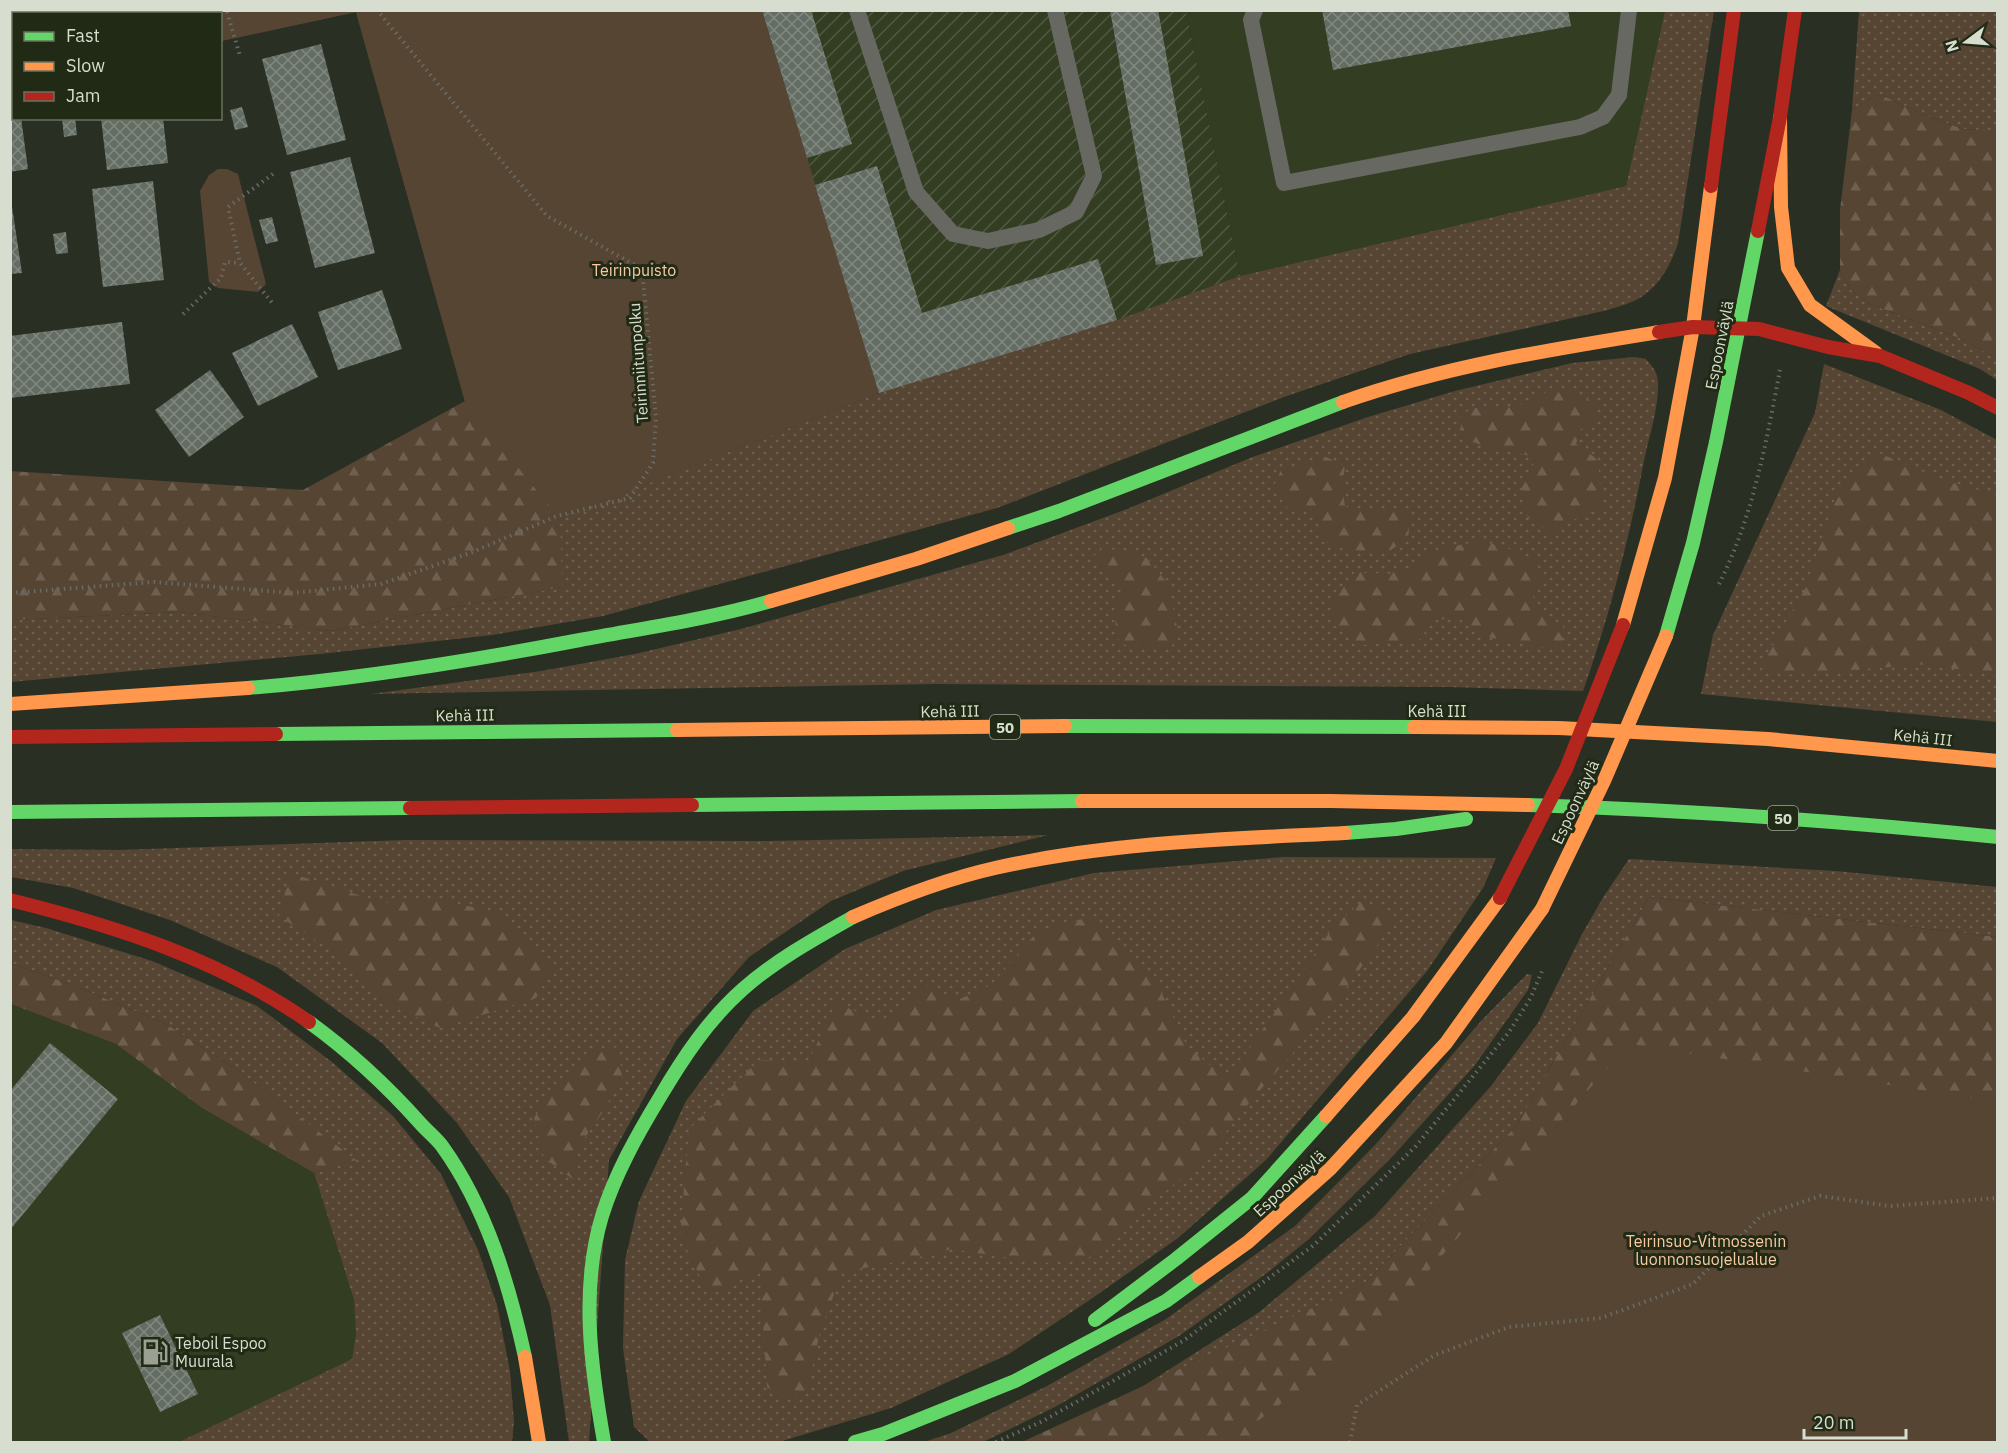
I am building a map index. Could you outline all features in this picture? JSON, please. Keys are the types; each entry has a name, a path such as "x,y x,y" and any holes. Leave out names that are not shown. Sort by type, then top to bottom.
{"main road":[{"name":"Espoonväylä","path":"1015,1381 1176,1259 1252,1198 1413,1017 1500,898 1566,769 1623,625 1665,478 1693,327 1734,10"},
{"name":"Espoonväylä","path":"855,1443 1015,1381 1166,1301 1248,1242 1330,1169 1446,1043 1542,909 1604,781 1666,636 1693,543 1716,442 1780,117 1795,10"},
{"path":"1780,117 1781,207 1788,268 1810,305 1880,356"},
{"path":"10,704 309,683 468,661 728,613 916,559 1059,511 1357,398 1436,375 1538,351 1693,327 1759,329 1828,347 1880,356 1969,393 1998,408"},
{"name":"Kehä III","path":"10,736 1007,726 1547,728 1768,739 1998,761"},
{"name":"50","path":"10,812 1002,801 1358,800 1567,805 1910,827 1998,837"},
{"path":"604,1443 590,1354 591,1283 598,1234 618,1175 646,1119 682,1059 720,1010 762,972 817,935 875,905 934,884 990,868 1046,858 1256,836 1376,831 1567,805"},
{"path":"10,900 128,932 188,954 256,989 310,1022 394,1095 441,1146 479,1212 499,1261 515,1310 524,1347 539,1443"}],"lane":[{"path":"857,10 916,192 953,234 988,241 1039,230 1076,212 1094,176 1055,10"},
{"path":"1255,10 1251,20 1284,183 1580,127 1603,117 1619,95 1629,10"}],"path":[{"path":"38,12 53,10"},
{"name":"Teirinniitunpolku","path":"10,593 154,582 293,593 381,584 470,553 557,516 630,498 653,463 656,418 642,269 547,216 377,10"},
{"path":"225,11 240,56"},
{"path":"273,174 228,207 240,263 273,304"},
{"path":"183,314 221,278 225,262 240,263"},
{"path":"1350,1443 1358,1405 1435,1355 1509,1327 1601,1318 1693,1284 1761,1216 1820,1196 1890,1206 1998,1198"}],"shaded area":[{"path":"762,11 1186,11 1240,276 1117,320 879,393"},
{"path":"1186,11 1665,11 1626,186 1240,276"},
{"path":"11,1004 116,1044 202,1108 314,1173 354,1300 356,1334 352,1359 179,1442 11,1442"}],"green space":[{"name":"Teirinpuisto","path":"10,11 762,11 879,393 559,518 465,402 356,12 222,41 222,12 12,12 11,52"},
{"name":"Teirinpuisto","path":"11,11 727,11 879,393 560,518 562,587 330,631 180,612 11,620 10,471 303,490 465,401 356,12 222,41 222,12 12,12 11,52"},
{"path":"762,11 879,392 1117,320 1240,276 1626,186 1665,11 1714,11 1678,243 1672,260 1657,283 1651,290 1630,303 1608,310 1410,354 1284,397 997,508 603,616 492,635 320,654 11,682 10,620 180,612 330,631 561,587 559,518 879,393 759,258"},
{"path":"1859,11 1997,11 1997,131 1963,129 1924,115 1879,94 1852,110"},
{"path":"1879,94 1924,115 1963,129 1997,131 1997,359 1962,339 1870,304 1851,290 1840,270 1840,210 1852,110"},
{"path":"218,169 227,169 238,174 266,284 258,292 218,288 209,282 200,191 209,175"},
{"path":"1840,270 1851,290 1870,304 1962,339 1997,359 1997,380 1980,369 1826,306"},
{"path":"1635,357 1646,359 1656,373 1658,391 1656,410 1618,575 1583,691 1448,687 934,684 371,694 541,671 635,654 741,629 1003,555 1127,509 1250,458 1368,417 1455,391 1572,363"},
{"path":"1824,364 1941,410 1997,440 1997,722 1701,694 1713,635 1815,413"},
{"path":"1553,387 1574,392 1594,403 1596,417 1580,430 1576,444 1598,460 1602,509 1579,517 1550,533 1528,518 1524,494 1519,482 1529,472 1537,458 1490,448 1462,438 1460,414 1481,406 1505,408 1532,402"},
{"path":"1874,451 1943,480 1997,495 1997,676 1929,664 1784,675 1760,668 1806,587 1835,498"},
{"path":"1326,457 1345,466 1342,486 1345,506 1359,511 1386,508 1411,514 1408,538 1391,550 1366,552 1332,547 1324,539 1313,508 1288,509 1273,488 1281,470"},
{"path":"1480,541 1505,547 1534,560 1543,575 1533,596 1538,611 1563,626 1562,646 1540,648 1483,636 1458,618 1435,620 1417,642 1359,645 1335,626 1332,600 1355,572 1388,574 1414,567 1436,550"},
{"path":"1103,547 1147,558 1168,584 1177,627 1174,644 1166,648 1125,645 1117,638 1114,606 1122,590 1092,558"},
{"path":"1048,835 903,871 831,901 749,957 677,1039 609,1160 589,1442 569,1442 550,1305 509,1197 457,1123 382,1043 277,967 170,920 73,888 11,877 10,849 119,850 405,840 769,841"},
{"path":"1283,857 1496,858 1483,888 1427,971 1266,1160 1178,1238 1009,1354 891,1408 779,1442 650,1442 634,1427 623,1348 625,1260 639,1201 686,1101 753,1011 845,949 936,910 1094,873"},
{"path":"1629,859 1836,871 1997,887 1997,937 1649,897 1516,1126 1364,1284 1140,1388 1258,1313 1375,1216 1491,1086 1538,1023 1582,934"},
{"path":"290,873 383,903 428,898 498,912 552,970 536,998 440,1028 390,1005 337,954 279,916"},
{"name":"Teirinsuo-Vitmossenin luonnonsuojelualue","path":"1649,897 1997,937 1997,1442 1022,1442 1364,1284 1516,1126"},
{"path":"1363,900 1397,918 1325,1017 1253,1098 1208,1155 1087,1259 1043,1263 952,1249 842,1272 820,1332 807,1391 788,1399 767,1387 760,1271 709,1295 680,1236 689,1129 759,1060 809,1061 836,1003 881,1022 922,984 958,1000 991,985 1038,931 1090,917 1153,975 1187,1046 1228,1080 1333,927"},
{"path":"11,920 46,928 152,961 257,1006 332,1062 393,1116 441,1174 478,1250 497,1305 510,1371 514,1422 512,1442 179,1442 352,1359 356,1334 354,1300 314,1173 355,1160 237,1070 166,1024 80,988 11,963"},
{"path":"11,963 80,988 166,1024 237,1070 356,1160 314,1173 202,1108 116,1044 11,1004"},
{"path":"1527,974 1532,975 1528,990 1475,1065 1391,1158 1309,1239 1267,1273 1179,1336 1055,1407 983,1442 924,1442 951,1433 1047,1386 1166,1319 1295,1226 1376,1144 1481,1021"},
{"name":"Teirinsuo-Vitmossenin luonnonsuojelualue","path":"1629,1044 1997,1102 1997,1442 1258,1442 1247,1429 1371,1336"},
{"path":"619,1047 622,1078 578,1148 578,1183 544,1158 534,1118 554,1087 596,1051"}],"building":[{"path":"762,10 811,10 852,144 807,158"},
{"path":"1110,10 1158,10 1203,256 1156,265"},
{"path":"1322,10 1568,10 1571,26 1333,70"},
{"path":"321,44 346,140 287,155 262,59"},
{"path":"10,79 12,79 12,120 21,120 28,169 10,172"},
{"path":"242,107 248,127 235,130 230,110"},
{"path":"62,120 75,120 77,135 64,137"},
{"path":"101,120 163,120 168,163 107,170"},
{"path":"350,157 375,253 315,268 290,172"},
{"path":"877,166 922,313 1098,259 1117,320 879,393 815,185"},
{"path":"153,181 164,280 103,287 92,189"},
{"path":"10,193 22,273 10,274"},
{"path":"272,217 278,241 266,244 259,220"},
{"path":"66,232 68,253 56,254 53,234"},
{"path":"382,290 402,349 338,370 318,312"},
{"path":"122,322 130,384 10,398 10,336"},
{"path":"292,324 318,377 258,406 232,353"},
{"path":"210,370 244,417 189,457 155,410"},
{"path":"50,1043 118,1099 10,1230 10,1091"},
{"name":"Teboil Espoo Muurala","path":"160,1315 198,1394 160,1412 122,1333"}],"traffic: fast":[{"path":"1666,636 1693,543 1716,442 1758,231"},
{"path":"1008,528 1059,511 1343,402"},
{"path":"248,688 331,680 456,662 676,623 771,601"},
{"path":"1065,726 1414,727"},
{"path":"276,734 677,730"},
{"path":"692,805 1082,801"},
{"path":"1528,805 1763,817 1998,837"},
{"path":"10,812 410,808"},
{"path":"1345,833 1396,829 1466,819"},
{"path":"604,1442 592,1357 591,1272 602,1216 627,1155 678,1068 718,1013 743,989 782,959 853,917"},
{"path":"309,1022 353,1057 394,1096 440,1143 458,1170 494,1247 525,1357"},
{"path":"1095,1320 1252,1198 1326,1116"},
{"path":"855,1442 883,1434 1015,1381 1166,1301 1199,1277"}],"traffic: slow":[{"path":"1780,117 1781,207 1788,268 1810,305 1876,353"},
{"path":"1623,625 1665,478 1693,327 1711,186"},
{"path":"1343,402 1420,378 1500,360 1659,332"},
{"path":"771,601 916,559 1008,528"},
{"path":"1542,909 1604,781 1666,636"},
{"path":"10,704 248,688"},
{"path":"677,730 1065,726"},
{"path":"1414,727 1559,728 1768,739 1998,761"},
{"path":"1082,801 1331,801 1528,805"},
{"path":"853,917 941,883 977,872 1038,859 1169,843 1345,833"},
{"path":"1326,1116 1413,1017 1500,898"},
{"path":"1199,1277 1248,1242 1330,1169 1446,1043 1542,909"},
{"path":"525,1357 539,1442"}],"traffic: jam":[{"path":"1711,186 1734,10"},
{"path":"1758,231 1780,117 1795,10"},
{"path":"1659,332 1693,327 1759,329 1828,347 1880,356 1969,393 1998,408"},
{"path":"1500,898 1566,769 1623,625"},
{"path":"10,737 276,734"},
{"path":"410,808 692,805"},
{"path":"10,900 88,921 165,947 239,980 309,1022"}],"place":[{"name":"Teboil Espoo Muurala","path":"155,1352"}]}
